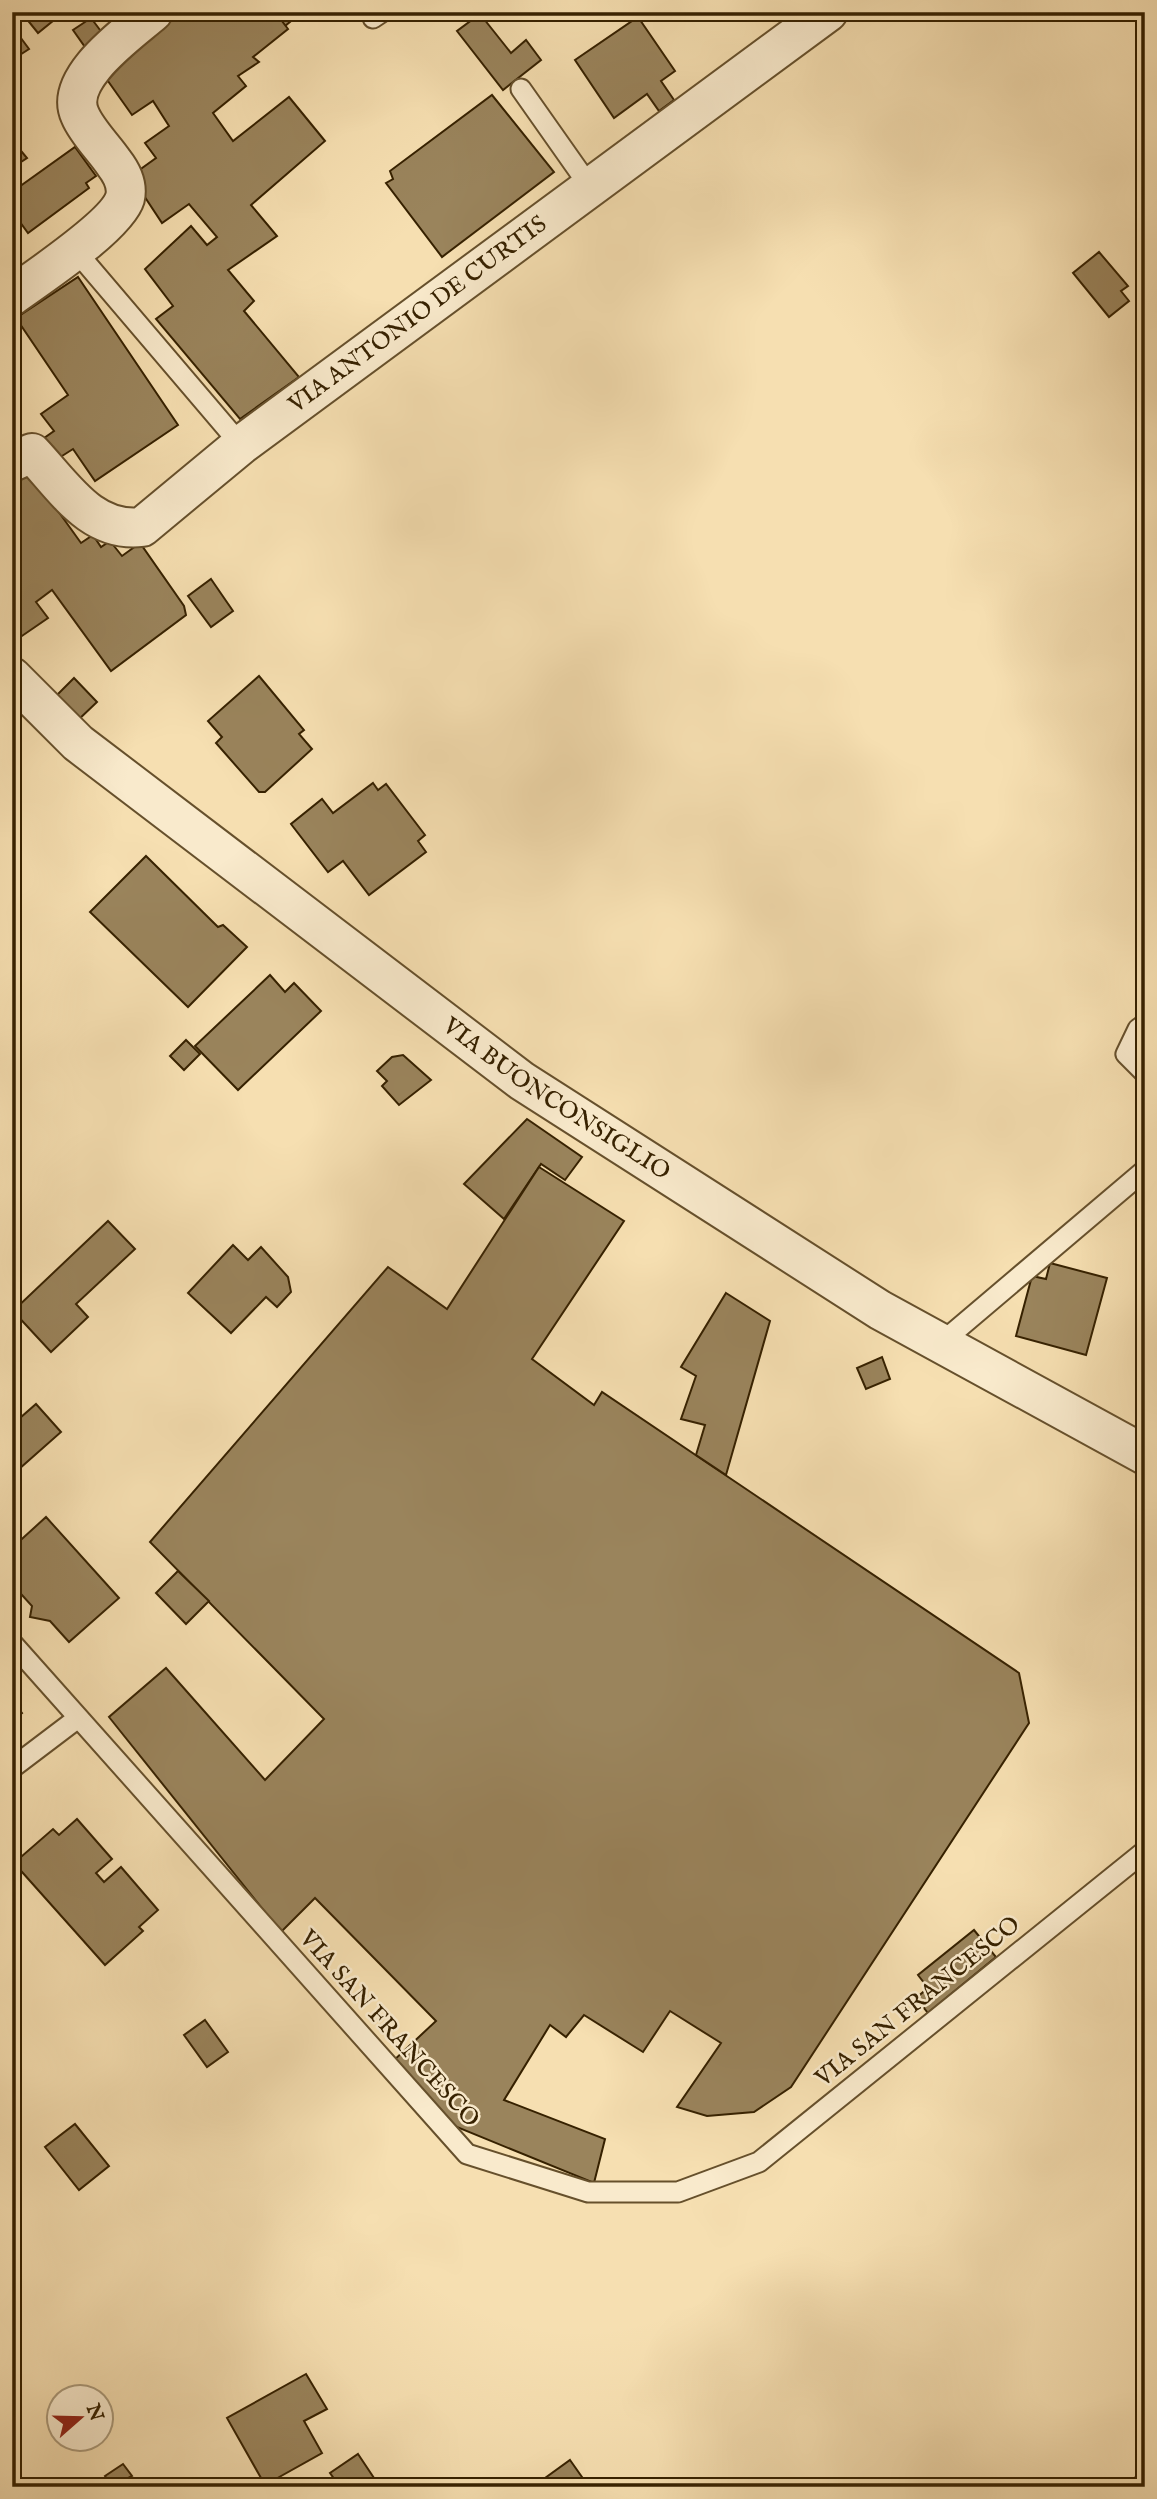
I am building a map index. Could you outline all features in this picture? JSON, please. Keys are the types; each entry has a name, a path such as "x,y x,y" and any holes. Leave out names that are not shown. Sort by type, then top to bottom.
{"street":[{"path":"12,296 75,250 112,217 125,197 123,175 79,114 78,90 97,60 153,12"},
{"name":"VIA ANTONIO DE CURTIS","path":"12,462 32,453 94,519 126,529 142,527 240,445 828,12"},
{"name":"VIA BUONCONSIGLIO","path":"12,677 78,743 522,1081 880,1310 1145,1455"}],"lane":[{"path":"522,89 590,187"},
{"path":"75,250 240,445"},
{"path":"1145,1024 1138,1029 1126,1054 1145,1073"},
{"path":"941,1343 1145,1170"},
{"name":"VIA SAN FRANCESCO","path":"12,1643 467,2154 588,2192 678,2192 759,2162 1145,1851"},
{"path":"12,1768 78,1718"}],"building":[{"path":"21,12 64,12 38,33"},
{"path":"180,12 275,12 288,29 253,57 259,62 238,76 246,86 213,113 233,141 289,97 325,141 251,205 277,236 228,270 254,301 244,311 299,377 240,419 156,319 173,306 145,269 191,226 207,245 217,237 189,204 162,223 131,176 156,158 145,143 169,126 153,101 132,115 103,74"},
{"path":"275,12 302,12 285,26"},
{"path":"480,14 511,53 526,40 541,60 503,90 457,31"},
{"path":"638,17 675,71 661,81 674,100 659,111 647,94 614,118 575,60"},
{"path":"91,18 103,34 85,47 73,30"},
{"path":"12,26 29,49 12,60"},
{"path":"492,95 554,172 442,257 386,183 393,179 390,171"},
{"path":"12,140 27,158 12,168"},
{"path":"75,147 96,176 86,183 89,188 28,233 12,211 12,192"},
{"path":"1099,252 1128,286 1121,291 1129,301 1109,317 1073,273"},
{"path":"78,277 178,425 95,481 73,449 51,463 37,443 54,431 41,414 68,395 16,318"},
{"path":"25,465 81,543 93,535 101,547 110,541 122,556 140,543 184,606 186,615 111,671 52,590 36,602 48,618 19,638 12,629 12,474"},
{"path":"211,579 233,611 211,627 188,596"},
{"path":"259,676 304,730 299,734 312,749 265,792 259,792 216,743 222,737 208,721"},
{"path":"74,678 97,702 76,722 54,698"},
{"path":"373,783 378,790 386,784 425,835 418,841 426,852 369,895 343,861 328,872 291,824 322,799 333,813"},
{"path":"146,856 218,927 223,925 247,947 188,1007 90,912"},
{"path":"270,975 285,992 294,983 321,1011 238,1090 195,1046"},
{"path":"186,1040 200,1054 184,1070 170,1056"},
{"path":"403,1055 431,1080 399,1105 382,1086 387,1081 377,1071 392,1057"},
{"path":"527,1119 582,1157 565,1180 541,1164 504,1219 464,1184"},
{"path":"539,1167 624,1221 532,1359 594,1405 602,1392 1019,1673 1029,1723 791,2087 754,2112 707,2116 677,2107 721,2043 670,2011 643,2052 584,2015 566,2037 550,2025 504,2100 605,2139 594,2183 447,2123 392,2062 436,2021 315,1898 281,1932 109,1717 166,1668 265,1780 324,1719 150,1542 388,1267 447,1309"},
{"path":"108,1221 135,1249 76,1304 88,1317 51,1352 13,1311"},
{"path":"233,1245 248,1260 261,1247 288,1277 291,1292 277,1307 266,1297 231,1333 188,1293"},
{"path":"1050,1263 1107,1278 1086,1355 1016,1336 1032,1276 1046,1279"},
{"path":"726,1293 770,1321 726,1475 696,1455 705,1425 681,1419 696,1376 681,1367"},
{"path":"882,1357 890,1379 866,1389 857,1368"},
{"path":"36,1404 61,1432 19,1469 12,1461 12,1425"},
{"path":"46,1517 119,1598 69,1642 50,1621 30,1617 32,1606 12,1584 12,1548"},
{"path":"178,1571 209,1601 186,1624 156,1593"},
{"path":"12,1700 22,1713 12,1721"},
{"path":"77,1819 112,1859 96,1873 104,1882 121,1867 158,1910 139,1927 143,1931 105,1965 14,1863 53,1829 59,1835"},
{"path":"974,1930 996,1957 928,2013 916,1998 928,1988 918,1975"},
{"path":"205,2020 228,2052 207,2067 184,2035"},
{"path":"75,2124 109,2166 79,2190 45,2147"},
{"path":"306,2374 327,2409 304,2421 322,2453 265,2485 227,2418"},
{"path":"358,2454 374,2478 362,2487 340,2487 330,2473"},
{"path":"570,2460 589,2487 534,2487 534,2486"},
{"path":"123,2464 132,2476 112,2487 105,2476"},
{"path":"1142,2472 1145,2487 1123,2487"}]}
